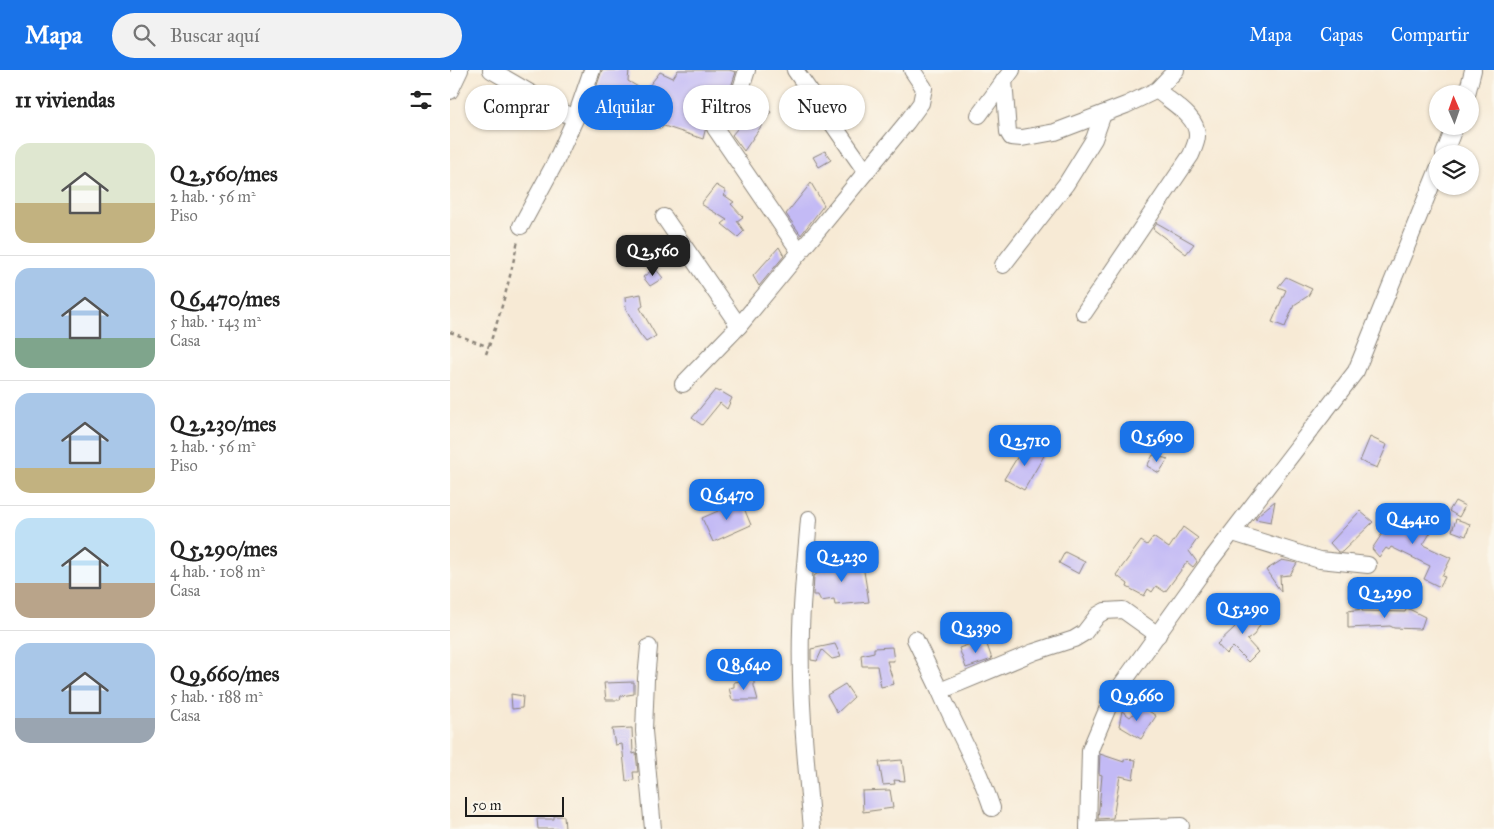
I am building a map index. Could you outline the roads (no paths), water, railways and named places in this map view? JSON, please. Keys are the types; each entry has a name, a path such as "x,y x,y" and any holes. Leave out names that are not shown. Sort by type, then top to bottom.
{"street":[{"path":"450,91 460,70"},
{"path":"491,70 575,119"},
{"path":"521,226 555,163 575,119 592,70"},
{"path":"747,70 740,92 717,122 715,128 800,252"},
{"path":"795,70 866,172"},
{"path":"683,384 739,326 907,122 920,103 924,88 912,70"},
{"path":"1008,75 1008,132 1011,137 1022,138 1056,132 1126,106 1157,90 1176,70"},
{"path":"1469,85 1473,70"},
{"path":"979,115 1008,75"},
{"path":"1084,313 1191,155 1197,137 1196,127 1190,118 1157,90"},
{"path":"1003,265 1066,184 1094,139 1103,114"},
{"path":"1088,829 1090,750 1112,698 1210,561 1356,371 1429,191"},
{"path":"664,217 739,326"},
{"path":"809,519 803,580 801,632 804,742 812,829"},
{"path":"1232,533 1320,560 1368,565"},
{"path":"940,692 1034,652 1074,639 1084,633 1098,616 1105,611 1123,610 1158,635"},
{"path":"915,639 959,736 976,764 992,808"},
{"path":"649,647 644,731 653,829"},
{"path":"1098,829 1181,826"}]}
